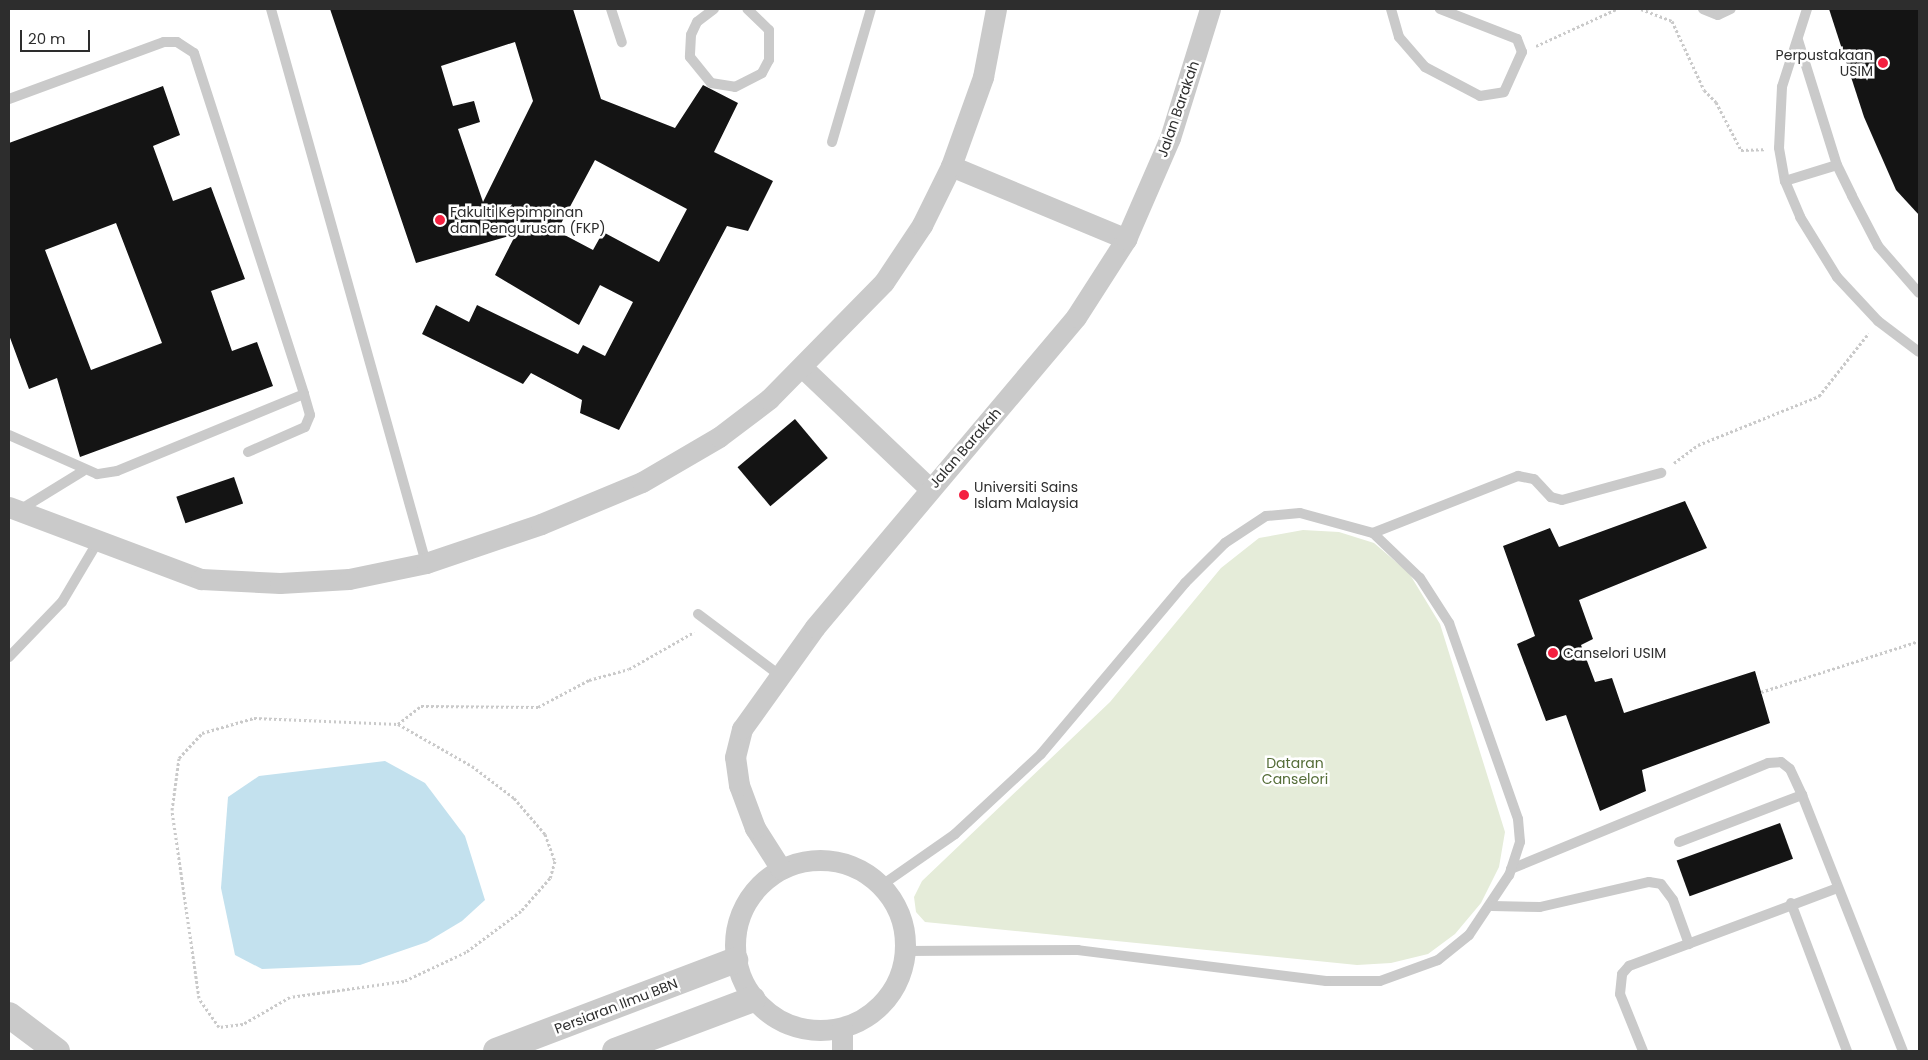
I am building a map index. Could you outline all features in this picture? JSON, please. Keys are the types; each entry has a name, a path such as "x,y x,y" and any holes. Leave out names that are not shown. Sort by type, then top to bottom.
{"street":[{"path":"13,509 97,543 201,579 238,583 350,578 426,563 541,524 642,482 720,437 803,368 884,282 922,225 951,166 982,77 996,9"},
{"name":"Jalan Barakah","path":"781,869 755,828 738,785 735,757 742,728 778,674 930,489 1076,317 1126,239 1170,138 1210,9"},
{"path":"951,166 1126,239"},
{"path":"803,368 930,489"},
{"path":"807,860 834,860 860,869 882,885 904,927 906,950 900,976 886,999 866,1017 842,1028 793,1027 771,1016 753,999 736,960 735,933 743,907 759,885 781,869 807,860"},
{"name":"Persiaran Ilmu BBN","path":"496,1051 736,960"},
{"path":"615,1051 753,999"},
{"path":"9,1015 57,1051"},
{"path":"842,1028 842,1051"}],"lane":[{"path":"271,9 426,563"},
{"path":"611,9 622,42"},
{"path":"714,9 698,22 691,34 690,57 711,83 735,87 756,78 769,60 769,30 747,9"},
{"path":"832,142 871,9"},
{"path":"1391,9 1409,52 1425,67 1480,96 1504,92 1522,52 1511,35 1440,9"},
{"path":"1703,9 1718,15 1731,9"},
{"path":"1807,9 1782,87 1779,148 1785,181 1800,218 1837,277 1878,321 1919,352"},
{"path":"1798,40 1837,165 1878,246 1919,293"},
{"path":"9,99 164,42 177,42 194,53 310,415 305,427 248,452"},
{"path":"1785,181 1837,165"},
{"path":"9,435 83,471 117,471 304,394"},
{"path":"13,509 83,471"},
{"path":"1373,533 1518,476 1534,479 1551,497 1562,500 1661,473"},
{"path":"882,885 955,834 1041,754 1185,583 1225,544 1266,516 1300,513 1373,533 1420,578 1449,623 1518,819 1520,842 1510,870 1492,906 1469,935 1438,960 1380,982 1326,981 1078,950 906,950"},
{"path":"9,657 62,602 97,543"},
{"path":"698,614 708,624 778,674"},
{"path":"1510,870 1768,763 1786,765 1802,795 1903,1051"},
{"path":"1680,842 1802,795"},
{"path":"1492,906 1540,907 1649,882 1661,884 1673,900 1689,944"},
{"path":"1643,1051 1620,994 1622,974 1629,966 1838,888"},
{"path":"1791,904 1847,1051"}],"path":[{"path":"1522,52 1617,9"},
{"path":"1641,9 1672,21 1704,90 1716,102 1741,150 1779,148"},
{"path":"1661,473 1698,445 1819,396 1878,321"},
{"path":"398,724 472,766 514,798 545,834 555,861 550,878 521,911 466,952 404,981 290,998 243,1024 219,1026 199,998 172,810 179,758 202,733 254,718 398,724 421,706 538,706 589,680 629,669 708,624"},
{"path":"1761,692 1919,641"}],"green space":[{"name":"Dataran Canselori","path":"1303,530 1339,532 1374,543 1409,573 1440,624 1505,832 1499,867 1481,903 1455,934 1428,954 1391,963 1357,965 925,922 916,912 914,897 922,881 1110,702 1221,568 1259,538"}],"water":[{"path":"385,761 425,783 465,836 485,900 462,921 427,942 360,965 262,969 235,955 221,888 228,797 259,776"}],"building":[{"name":"Fakulti Kepimpinan dan Pengurusan (FKP)","path":"330,9 573,9 601,99 675,128 703,85 738,103 714,152 773,181 748,231 727,226 619,430 580,413 582,400 531,373 523,384 422,334 436,305 469,322 477,305 578,354 583,345 605,356 633,302 600,285 579,325 495,275 516,234 416,263","holes":["515,42 533,101 483,202 458,129 480,122 474,101 453,106 441,66","595,160 687,209 659,262 603,232 593,250 557,231"]},
{"name":"Perpustakaan USIM","path":"1829,9 1919,9 1919,215 1896,190 1864,117"},
{"path":"163,86 180,135 153,146 173,201 211,187 245,279 211,291 232,351 257,342 273,386 80,457 57,378 29,389 9,335 9,143","holes":["116,223 162,343 91,370 45,250"]},
{"path":"795,419 828,458 770,506 738,467"},
{"path":"234,477 243,503 185,523 176,497"},
{"name":"Canselori USIM","path":"1685,501 1707,548 1579,600 1593,639 1581,645 1595,682 1612,678 1624,713 1755,671 1770,723 1642,770 1646,791 1600,811 1566,715 1546,721 1517,644 1535,636 1503,546 1550,528 1559,547"},
{"path":"1780,823 1793,859 1690,896 1677,861"}],"place":[{"name":"Perpustakaan USIM","path":"1883,63"},
{"name":"Fakulti Kepimpinan dan Pengurusan (FKP)","path":"440,220"},
{"name":"Universiti Sains Islam Malaysia","path":"964,495"},
{"name":"Canselori USIM","path":"1553,653"}]}
